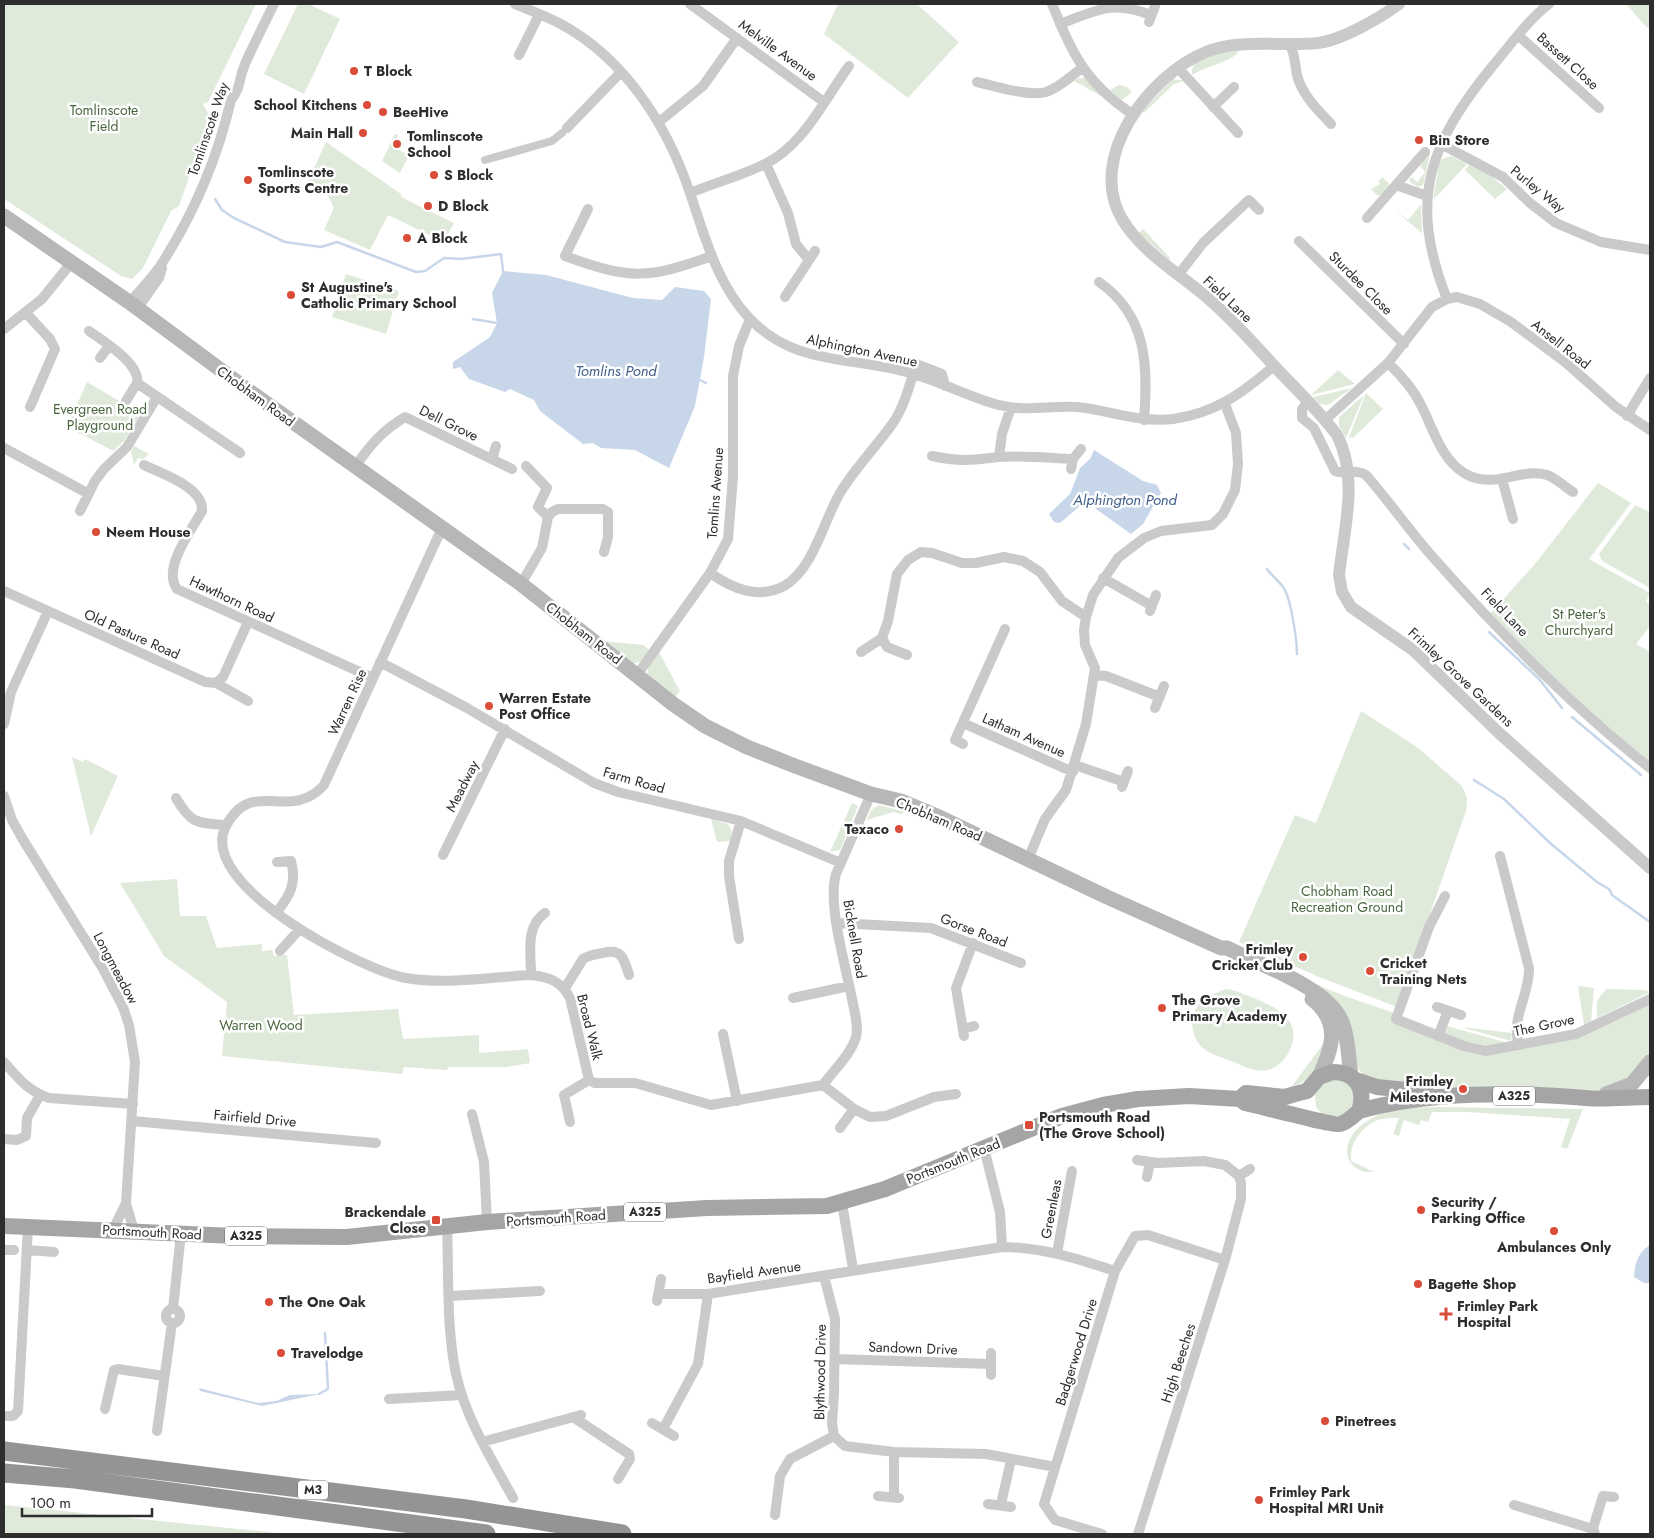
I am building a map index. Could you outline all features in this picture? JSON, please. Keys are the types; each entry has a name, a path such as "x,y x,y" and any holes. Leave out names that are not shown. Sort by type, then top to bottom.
{"highway":[{"name":"M3","path":"4,1451 466,1509 622,1534"},
{"name":"M3","path":"4,1473 75,1480 486,1534"}],"main road":[{"name":"Chobham Road","path":"4,216 134,305 355,467 522,584 684,712 732,740 871,794 912,805 1221,948 1227,948 1308,987 1329,1003 1340,1017 1345,1031 1354,1078"},
{"name":"Chobham Road","path":"1221,948 1224,954 1300,992 1320,1006 1328,1018 1333,1038 1328,1056 1319,1076"},
{"path":"1606,1094 1632,1084 1650,1062"},
{"path":"1333,1072 1354,1078 1360,1086 1362,1096 1359,1111 1339,1125 1330,1125 1316,1119 1309,1104 1307,1091 1319,1076 1333,1072"},
{"name":"A325","path":"1354,1078 1377,1087 1454,1096"},
{"name":"A325","path":"1307,1091 1285,1096 1246,1093 1240,1099 1245,1103 1316,1119"},
{"name":"A325","path":"1574,1096 1606,1094 1628,1095 1632,1097"},
{"name":"Portsmouth Road","path":"4,1226 290,1237 347,1236 487,1222 707,1208 826,1206 842,1203 885,1189 1062,1116 1103,1105 1138,1099 1189,1096 1240,1099"},
{"name":"A325","path":"1359,1111 1397,1102 1454,1096 1650,1097"}],"street":[{"name":"Tomlinscote Way","path":"134,305 163,262 207,177 231,100 239,90 244,66 274,4"},
{"name":"Alphington Avenue","path":"515,4 558,23 578,36 621,72 659,122 675,152 712,256 726,288 750,319 780,342 812,356 911,369 944,386 983,401 1010,407 1080,407 1144,420 1180,418 1225,404 1243,392 1274,366"},
{"name":"Melville Avenue","path":"690,4 824,102"},
{"path":"1052,4 1065,38 1082,68 1106,95 1132,114"},
{"name":"Field Lane","path":"1349,471 1343,447 1325,420 1230,319 1179,274 1143,246 1124,222 1116,204 1112,180 1120,139 1132,114 1178,68 1194,57 1218,48 1329,40 1370,21 1399,4"},
{"path":"1325,420 1388,363 1432,307 1447,299 1436,270 1430,242 1427,196 1433,163 1454,118 1476,87 1518,35 1549,4"},
{"path":"1060,24 1111,6 1132,8 1152,14"},
{"path":"519,54 539,15"},
{"name":"Bassett Close","path":"1518,35 1599,109"},
{"path":"659,122 703,86 737,38"},
{"path":"1290,44 1303,90 1310,101 1331,124"},
{"path":"690,193 766,164 798,138 849,66"},
{"path":"978,82 1031,93 1043,93 1082,68"},
{"path":"1178,68 1238,133"},
{"path":"485,160 552,141 621,72"},
{"path":"1213,107 1234,87"},
{"path":"564,129 577,133"},
{"name":"Purley Way","path":"1441,144 1503,177 1530,203 1556,223 1602,242 1650,250"},
{"path":"1367,218 1425,152"},
{"path":"766,164 788,213 796,244 812,255 785,297"},
{"path":"1396,185 1427,196"},
{"path":"1179,274 1203,243 1249,200 1259,210"},
{"path":"588,210 566,256 613,272 640,274 666,272 712,256"},
{"name":"Sturdee Close","path":"1299,241 1404,344"},
{"path":"4,329 46,295 71,263"},
{"path":"1099,282 1120,301 1144,347 1147,369 1144,420"},
{"name":"Ansell Road","path":"1447,299 1467,298 1511,322 1554,354 1627,416 1650,430"},
{"path":"26,313 50,339 56,349 30,407"},
{"name":"Tomlins Avenue","path":"637,675 710,573 728,539 733,477 732,382 736,358 750,319"},
{"path":"741,342 762,329"},
{"path":"89,330 132,366 138,379 126,400"},
{"path":"100,358 108,346"},
{"path":"1388,363 1408,382 1451,462 1464,473 1478,478 1502,480 1526,474 1548,476 1573,492"},
{"path":"710,573 733,587 753,592 783,586 798,575 808,561 841,491 901,408 911,369"},
{"path":"1627,416 1650,378"},
{"path":"137,383 240,453"},
{"path":"80,511 87,493 104,468 127,447 157,397"},
{"name":"Field Lane","path":"1308,402 1302,410 1302,418 1314,428 1332,467 1340,473 1357,471 1366,475 1430,554 1485,614 1580,708 1650,768"},
{"path":"1028,859 1045,819 1063,795 1074,769 1086,724 1094,675 1094,663 1085,645 1086,617 1093,595 1103,578 1125,552 1144,538 1161,531 1212,525 1224,514 1236,486 1238,464 1236,433 1225,404"},
{"path":"999,457 1002,434 1010,407"},
{"name":"Dell Grove","path":"355,467 375,439 388,427 405,417 512,469"},
{"path":"492,459 496,446"},
{"path":"4,448 87,493"},
{"path":"1071,469 1073,459 1081,449"},
{"path":"932,456 976,461 999,457 1073,459"},
{"name":"Hawthorn Road","path":"144,464 194,491 202,504 202,511 172,566 175,586 184,594 373,678"},
{"path":"526,466 547,488 538,507 548,517"},
{"name":"Frimley Grove Gardens","path":"1349,471 1339,575 1340,587 1347,603 1360,615 1414,650 1499,733 1650,868"},
{"path":"1502,480 1513,519"},
{"path":"522,584 542,548 548,517 558,509 603,509 608,512 608,537 604,552"},
{"name":"Warren Rise","path":"226,825 240,809 255,801 266,799 295,802 305,800 316,793 327,780 442,528"},
{"path":"907,655 887,648 882,638 897,574 908,560 920,552 932,552 962,563 976,563 1004,557 1023,561 1040,572 1062,601 1086,617"},
{"path":"1103,578 1151,608 1156,595"},
{"name":"Old Pasture Road","path":"4,592 48,610 205,682 216,683 248,701"},
{"path":"4,724 6,697 48,610"},
{"path":"216,683 223,677 248,622"},
{"name":"Latham Avenue","path":"963,744 955,740 1005,629"},
{"path":"861,652 882,638"},
{"name":"Farm Road","path":"380,662 505,730 558,763 605,788 741,821 841,863"},
{"path":"1094,675 1106,676 1160,697"},
{"path":"1155,708 1164,686"},
{"name":"Latham Avenue","path":"963,722 1074,769 1123,785 1128,771"},
{"name":"Meadway","path":"443,855 505,730"},
{"name":"Bicknell Road","path":"823,1084 850,1049 856,1036 850,986 837,923 833,885 871,794"},
{"name":"Longmeadow","path":"4,796 12,820 22,838 102,967 123,1007 133,1044 135,1062 126,1203"},
{"path":"176,798 187,817 195,821 226,825 223,842 231,867 246,887 276,913 299,930 343,954 408,978 438,980 532,975 532,930 536,921 545,913"},
{"path":"739,939 729,876 729,860 741,821"},
{"path":"1500,856 1529,968 1529,977 1515,1030 1519,1044"},
{"path":"276,913 292,891 294,875 291,860 278,862"},
{"name":"The Grove","path":"1445,896 1430,927 1396,1019 1478,1051 1576,1034 1650,999"},
{"name":"Gorse Road","path":"837,923 931,928 1016,961 1008,969"},
{"path":"280,951 299,930"},
{"path":"973,943 956,988 963,1032 974,1026"},
{"path":"565,988 587,957 611,950 618,952 623,957 630,970"},
{"name":"Broad Walk","path":"532,975 548,977 565,988 570,998 590,1080"},
{"path":"792,998 850,986"},
{"path":"1437,1007 1461,1016"},
{"path":"1438,1036 1448,1011"},
{"path":"727,1037 737,1101"},
{"path":"4,1062 27,1089 49,1098 133,1104"},
{"path":"570,1122 564,1095 590,1080 595,1083 634,1083 711,1105 823,1084 854,1109 870,1117 881,1117 934,1097 947,1101 956,1094"},
{"path":"4,1139 17,1140 26,1136 27,1118 40,1095"},
{"path":"840,1128 854,1109"},
{"path":"472,1114 484,1162 487,1222"},
{"name":"Fairfield Drive","path":"132,1121 376,1143"},
{"path":"984,1148 1000,1212 1002,1247"},
{"path":"1137,1160 1150,1162 1204,1161 1225,1165 1239,1176 1250,1169"},
{"path":"1147,1177 1150,1162"},
{"name":"Greenleas","path":"1057,1253 1072,1171"},
{"name":"High Beeches","path":"1138,1534 1225,1260 1241,1199 1239,1176"},
{"path":"113,1230 126,1203"},
{"path":"126,1203 134,1231"},
{"path":"842,1203 853,1269"},
{"path":"447,1226 451,1348 462,1395 482,1442 513,1498"},
{"path":"4,1416 13,1416 18,1411 28,1227"},
{"path":"157,1431 172,1323 178,1321 180,1316 173,1309 182,1233"},
{"name":"Badgerwood Drive","path":"1102,1534 1055,1520 1044,1504 1115,1270 1135,1236 1148,1235 1225,1260"},
{"name":"Bayfield Avenue","path":"661,1279 658,1297 708,1294 824,1276 853,1269 1002,1247 1036,1249 1057,1253 1115,1270"},
{"path":"27,1250 54,1252"},
{"name":"Blythwood Drive","path":"824,1276 835,1319 832,1423 834,1436 845,1446 894,1452 986,1454 1055,1467"},
{"path":"450,1296 540,1291"},
{"path":"663,1430 698,1364 708,1294"},
{"name":"Sandown Drive","path":"835,1359 991,1359 991,1375"},
{"path":"105,1410 114,1370 118,1368 164,1376"},
{"path":"389,1399 462,1395"},
{"path":"482,1442 577,1416 629,1454 630,1460 618,1479"},
{"path":"652,1423 674,1436"},
{"path":"775,1516 780,1476 790,1459 834,1436"},
{"path":"878,1496 897,1497 894,1452"},
{"path":"988,1504 1006,1505 1011,1460"},
{"path":"1514,1505 1594,1532 1603,1496 1614,1497"}],"green space":[{"name":"Tomlinscote Field","path":"4,4 256,4 208,102 203,104 210,117 179,206 171,211 143,268 132,279 121,276 4,199"},
{"path":"298,4 308,4 340,19 304,94 264,74"},
{"path":"838,4 917,4 959,42 908,98 824,34"},
{"path":"1626,4 1650,4 1650,26 1647,28"},
{"path":"1238,50 1238,53 1233,57 1192,75 1196,63 1202,59"},
{"path":"1079,78 1085,78 1103,97 1074,81"},
{"path":"1173,79 1185,81 1174,84 1144,113 1141,111"},
{"path":"1119,85 1127,87 1132,92 1122,100 1110,90"},
{"path":"395,134 398,135 392,147 409,155 400,173 382,161"},
{"path":"326,142 401,194 401,197 454,223 442,245 436,242 438,239 388,215 370,250 324,230 334,208 328,196 307,183"},
{"path":"1429,153 1423,185 1418,187 1410,182 1409,179 1412,177 1417,182 1425,172 1420,166"},
{"path":"1451,156 1467,164 1433,200 1439,164 1442,159"},
{"path":"1469,165 1488,174 1507,189 1495,199 1465,170"},
{"path":"1382,177 1389,183 1389,186 1381,195 1377,195 1371,189 1380,184 1378,182"},
{"path":"1421,204 1422,233 1394,210 1408,220"},
{"path":"1143,229 1170,258 1169,260 1139,233"},
{"path":"346,274 399,291 386,334 332,317"},
{"path":"1338,370 1355,384 1311,395"},
{"name":"Evergreen Road Playground","path":"87,382 141,414 124,441 113,451 67,427"},
{"path":"1352,388 1328,405 1319,404 1313,397"},
{"path":"1366,393 1383,409 1353,438 1351,437 1348,440"},
{"path":"1364,395 1346,438 1339,426 1339,417"},
{"path":"134,446 149,454 143,459 138,458 134,465 131,452"},
{"name":"St Peter's Churchyard","path":"1598,483 1631,503 1589,559 1650,593 1646,602 1650,604 1650,626 1636,644 1650,652 1650,766 1620,742 1489,615 1535,564"},
{"path":"1635,505 1650,512 1650,588 1602,561 1599,554"},
{"path":"603,641 643,645 651,651 642,661 632,664"},
{"path":"659,652 680,691 674,699 647,675 649,665"},
{"name":"Chobham Road Recreation Ground","path":"1361,711 1417,747 1462,786 1467,798 1466,811 1397,1007 1319,977 1239,942 1295,815 1316,823"},
{"path":"72,757 83,762 85,759 118,776 91,836"},
{"path":"852,803 858,806 840,850 830,852"},
{"path":"879,805 906,812 901,814 893,812 867,820 871,810"},
{"path":"711,819 728,824 732,832 730,841 717,842"},
{"name":"Warren Wood","path":"177,879 180,916 206,916 217,948 262,944 262,951 272,950 274,956 287,955 294,1015 398,1009 403,1039 479,1035 479,1053 528,1049 530,1063 507,1067 448,1067 447,1070 404,1067 402,1074 222,1056 227,1002 164,956 120,883"},
{"path":"1294,975 1342,995 1394,1013 1392,1022 1480,1055 1535,1045 1650,1004 1650,1053 1634,1075 1610,1090 1464,1089 1377,1082 1363,1074 1355,1065 1352,1054"},
{"path":"1578,986 1594,988 1591,1021 1584,1025"},
{"path":"1226,989 1239,992 1269,1005 1284,1015 1290,1022 1293,1030 1293,1039 1290,1050 1277,1066 1260,1071 1250,1069 1209,1052 1198,1043 1192,1023 1196,1009 1205,998"},
{"path":"1606,989 1644,990 1650,992 1597,1018 1597,1001"},
{"path":"1447,1026 1508,1043 1476,1047 1444,1033"},
{"path":"1461,1027 1512,1033 1511,1041"},
{"path":"1326,1040 1320,1062 1312,1075 1292,1086"},
{"path":"1336,1077 1352,1086 1355,1102 1343,1116 1324,1116 1316,1107 1315,1093 1322,1083"},
{"path":"1434,1107 1583,1109 1567,1149 1561,1147 1570,1119 1467,1112 1432,1112 1428,1122 1421,1120 1419,1125 1404,1120 1399,1136 1393,1134 1399,1118 1378,1120 1362,1131 1354,1142 1351,1161 1374,1172 1359,1170 1350,1161 1347,1155 1349,1141 1361,1125 1386,1111"},
{"path":"4,1505 287,1534 4,1534"}],"water":[{"name":"Tomlins Pond","path":"503,271 546,275 633,298 662,300 675,287 704,291 711,299 704,357 695,406 669,468 635,450 601,448 593,443 583,444 540,411 534,400 510,389 505,392 469,379 460,367 453,369 453,362 490,337 497,323 492,293"},
{"name":"Alphington Pond","path":"1094,450 1143,481 1157,485 1161,493 1143,524 1131,534 1096,509 1088,499 1060,523 1054,522 1049,514 1070,494 1080,468 1090,459"},
{"path":"1650,1245 1650,1283 1644,1283 1634,1277 1635,1267 1640,1255"},
{"path":"199,1388 258,1403 276,1401 290,1395 320,1394 262,1406 200,1391"}],"waterway":[{"path":"215,199 222,210 234,218 285,242 321,247 337,242 416,272 425,271 444,258 461,259 501,254 503,271"},
{"path":"473,319 497,323"},
{"path":"700,380 706,383"},
{"path":"1404,544 1409,549"},
{"path":"1267,569 1286,592 1289,600 1297,654"},
{"path":"1489,632 1539,679 1562,708"},
{"path":"1572,717 1641,775"},
{"path":"1474,780 1504,799 1550,843 1597,882 1609,889 1612,895 1650,922"},
{"path":"319,1394 328,1389 325,1333"}],"place":[{"name":"T Block","path":"354,71"},
{"name":"School Kitchens","path":"367,105"},
{"name":"BeeHive","path":"383,112"},
{"name":"Main Hall","path":"363,133"},
{"name":"Bin Store","path":"1419,140"},
{"name":"Tomlinscote School","path":"397,144"},
{"name":"S Block","path":"434,175"},
{"name":"Tomlinscote Sports Centre","path":"248,180"},
{"name":"D Block","path":"428,206"},
{"name":"A Block","path":"407,238"},
{"name":"St Augustine's Catholic Primary School","path":"291,295"},
{"name":"Neem House","path":"96,532"},
{"name":"Warren Estate Post Office","path":"489,706"},
{"name":"Texaco","path":"899,829"},
{"name":"Frimley Cricket Club","path":"1303,957"},
{"name":"Cricket Training Nets","path":"1370,971"},
{"name":"The Grove Primary Academy","path":"1162,1008"},
{"name":"Frimley Milestone","path":"1463,1089"},
{"name":"Portsmouth Road (The Grove School)","path":"1029,1125"},
{"name":"Security / Parking Office","path":"1421,1210"},
{"name":"Brackendale Close","path":"436,1220"},
{"name":"Ambulances Only","path":"1554,1231"},
{"name":"Bagette Shop","path":"1418,1284"},
{"name":"The One Oak","path":"269,1302"},
{"name":"Frimley Park Hospital","path":"1446,1314"},
{"name":"Travelodge","path":"281,1353"},
{"name":"Pinetrees","path":"1325,1421"},
{"name":"Frimley Park Hospital MRI Unit","path":"1259,1500"}]}
